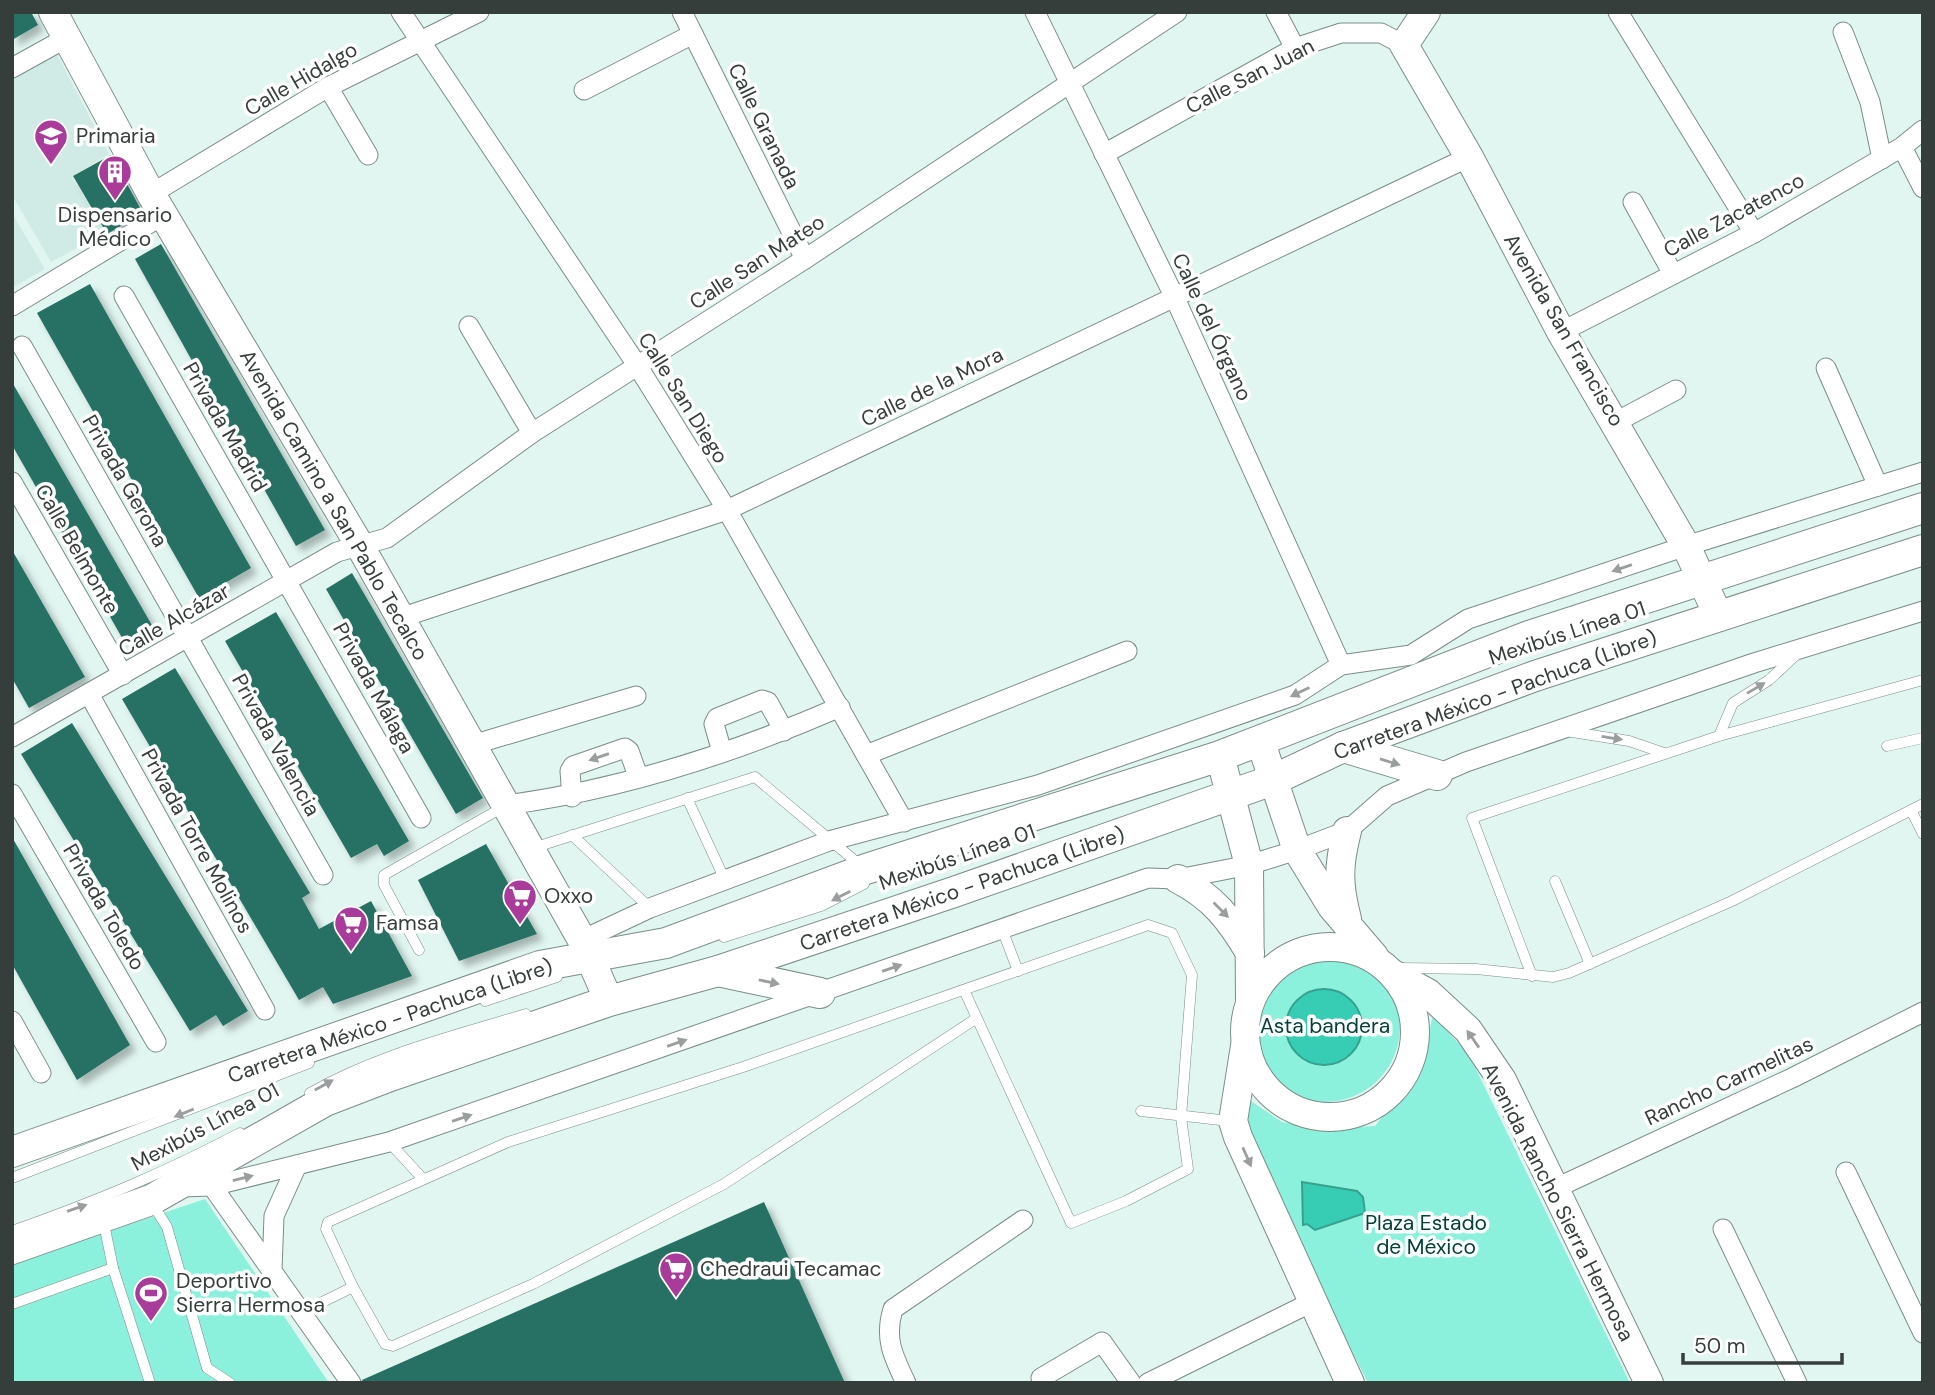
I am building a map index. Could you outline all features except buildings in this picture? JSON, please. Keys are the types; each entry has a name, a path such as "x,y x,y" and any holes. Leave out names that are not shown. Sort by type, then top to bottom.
{"main road":[{"name":"Carretera México - Pachuca (Libre)","path":"12,1249 163,1194 325,1101 390,1076 591,975 666,943 866,869 1044,798 1227,774 1265,760 1343,747 1535,677 1711,598 1923,508"},
{"name":"Carretera México - Pachuca (Libre)","path":"12,1152 540,966 591,975 710,967 1117,836 1227,774 1265,760 1421,672 1529,636 1923,550"},
{"path":"1343,747 1437,775"},
{"path":"710,967 820,993"},
{"path":"12,1138 76,1118 129,1110"}],"street":[{"name":"Calle San Diego","path":"401,12 637,365 727,510 904,822"},
{"name":"Calle Hidalgo","path":"12,306 328,87 479,12"},
{"name":"Calle Granada","path":"682,12 805,259"},
{"name":"Calle del Órgano","path":"1035,12 1174,296 1341,665"},
{"name":"Calle San Mateo","path":"360,546 387,538 532,433 805,259 1177,12"},
{"path":"1276,12 1295,48"},
{"path":"1404,46 1426,12"},
{"path":"1618,12 1754,233"},
{"path":"12,68 61,20"},
{"name":"Avenida Camino a San Pablo Tecalco","path":"61,20 157,204 360,546 530,848 591,975"},
{"path":"1843,32 1870,102 1882,159"},
{"name":"Calle San Juan","path":"1104,153 1295,48 1341,33 1381,33 1404,46"},
{"path":"584,90 693,34"},
{"name":"Avenida San Francisco","path":"1404,46 1469,157 1561,332 1686,546 1711,598"},
{"path":"328,87 368,155"},
{"name":"Calle Zacatenco","path":"1561,332 1754,233 1902,148 1923,130"},
{"path":"1902,148 1923,188"},
{"name":"Calle de la Mora","path":"400,618 727,510 1469,157"},
{"path":"1633,202 1672,274"},
{"name":"Privada Madrid","path":"124,296 287,581"},
{"path":"469,326 532,433"},
{"name":"Privada Gerona","path":"22,346 189,637"},
{"path":"1826,368 1878,486"},
{"path":"1616,422 1676,390"},
{"path":"591,975 650,908 829,841 904,822 1044,798 1208,726 1295,695 1341,665 1421,672 1468,619 1686,546 1923,472"},
{"name":"Calle Belmonte","path":"12,482 123,675"},
{"name":"Calle Alcázar","path":"12,737 337,552 360,546"},
{"name":"Privada Málaga","path":"287,581 421,818"},
{"path":"163,1194 212,1186 389,1142 1148,878 1178,879 1249,865 1297,850 1347,831 1387,796 1437,775 1559,730 1803,648 1923,611"},
{"name":"Privada Valencia","path":"189,637 323,875"},
{"path":"866,755 1128,651"},
{"name":"Privada Torre Molinos","path":"89,694 265,1010"},
{"path":"472,746 636,696"},
{"path":"722,752 714,723 717,718 762,700 768,702 784,731"},
{"path":"506,805 572,797 722,752 784,731 840,707"},
{"path":"1254,710 1265,760"},
{"path":"1208,726 1227,774 1249,865 1250,1000 1245,1019 1245,1044 1233,1121 1350,1383"},
{"path":"572,797 570,771 573,766 625,748 629,751 638,776"},
{"name":"Avenida Rancho Sierra Hermosa","path":"1265,760 1297,850 1313,880 1349,928 1386,968 1429,993 1468,1030 1502,1080 1649,1383"},
{"name":"Privada Toledo","path":"12,794 156,1042"},
{"path":"1347,831 1339,861 1339,887 1349,928"},
{"path":"1178,879 1204,892 1229,916 1251,955"},
{"path":"1245,1044 1254,1073 1274,1097 1300,1113 1331,1118 1361,1113 1389,1095 1409,1069 1417,1037 1412,1004 1386,968 1342,947 1304,950 1271,969 1250,1000"},
{"name":"Rancho Carmelitas","path":"1554,1189 1792,1078 1923,1012"},
{"path":"12,1021 41,1073"},
{"path":"272,1270 274,1216 297,1165"},
{"path":"1846,1172 1923,1333"},
{"path":"212,1186 351,1383"},
{"path":"906,1383 890,1348 887,1327 893,1309 1023,1220"},
{"path":"1723,1229 1797,1383"},
{"path":"1148,1383 1312,1302"},
{"path":"1041,1378 1102,1342 1131,1383"}],"lane":[{"path":"1711,598 1923,539"},
{"path":"1680,616 1711,598 1794,562"},
{"path":"1719,736 1734,703 1769,680 1803,648"},
{"path":"1532,976 1472,818 1719,736 1923,680"},
{"name":"Mexibús Línea 01","path":"1265,760 1455,698 1485,681"},
{"path":"1559,730 1629,741 1664,753"},
{"path":"1887,746 1923,738"},
{"name":"Mexibús Línea 01","path":"1066,840 1227,774"},
{"path":"530,848 755,777 866,869"},
{"path":"687,799 725,880"},
{"path":"1386,968 1476,969 1552,977 1590,964 1732,901 1923,804"},
{"path":"419,950 384,885 384,875 506,805"},
{"path":"1911,810 1923,834"},
{"path":"572,835 650,908"},
{"name":"Mexibús Línea 01","path":"710,941 821,906 889,872 964,850"},
{"path":"1555,881 1590,964"},
{"path":"964,990 977,1018 1071,1223 1126,1201 1188,1169 1181,1117 1192,975 1171,933 1148,925 743,1067 508,1142 328,1222 326,1229 353,1287 385,1344 393,1346 533,1284 724,1184 977,1018"},
{"path":"1002,929 1017,971"},
{"path":"471,1006 591,975"},
{"name":"Mexibús Línea 01","path":"298,1100 332,1080 419,1048 540,1010"},
{"name":"Mexibús Línea 01","path":"12,1178 130,1135 321,1058"},
{"path":"1141,1111 1233,1121"},
{"name":"Mexibús Línea 01","path":"12,1231 108,1197 165,1172 253,1125"},
{"path":"389,1142 423,1179"},
{"path":"163,1194 167,1227 209,1383"},
{"path":"102,1218 113,1268 150,1383"},
{"path":"12,1304 113,1268"},
{"path":"302,1312 353,1287"},
{"path":"207,1368 230,1383"}],"shaded area":[{"name":"Primaria","path":"56,52 109,154 72,177 105,233 51,262 12,195 12,78"},
{"path":"12,213 45,269 12,288"},
{"path":"1324,989 1338,992 1351,1000 1359,1013 1362,1027 1359,1041 1351,1054 1338,1062 1324,1065 1310,1062 1297,1054 1289,1041 1286,1027 1289,1013 1297,1000 1310,992"},
{"path":"1302,1182 1357,1191 1363,1197 1365,1213 1315,1230 1307,1224 1303,1225"}],"green space":[{"name":"Asta bandera","path":"1325,952 1354,958 1378,974 1394,998 1400,1027 1394,1056 1378,1080 1354,1096 1325,1102 1296,1096 1272,1080 1256,1056 1250,1027 1256,998 1272,974 1296,958"},
{"name":"Plaza Estado de México","path":"1433,1015 1469,1055 1630,1383 1368,1383 1280,1208 1247,1121 1245,1097 1282,1122 1321,1129 1375,1126 1421,1066"},
{"name":"Deportivo Sierra Hermosa","path":"205,1199 329,1383 12,1383 12,1264"}],"place":[{"name":"Primaria","path":"51,166"},
{"name":"Dispensario Médico","path":"115,202"},
{"name":"Oxxo","path":"520,926"},
{"name":"Famsa","path":"351,953"},
{"name":"Chedraui Tecamac","path":"676,1299"},
{"name":"Deportivo Sierra Hermosa","path":"151,1323"}]}
